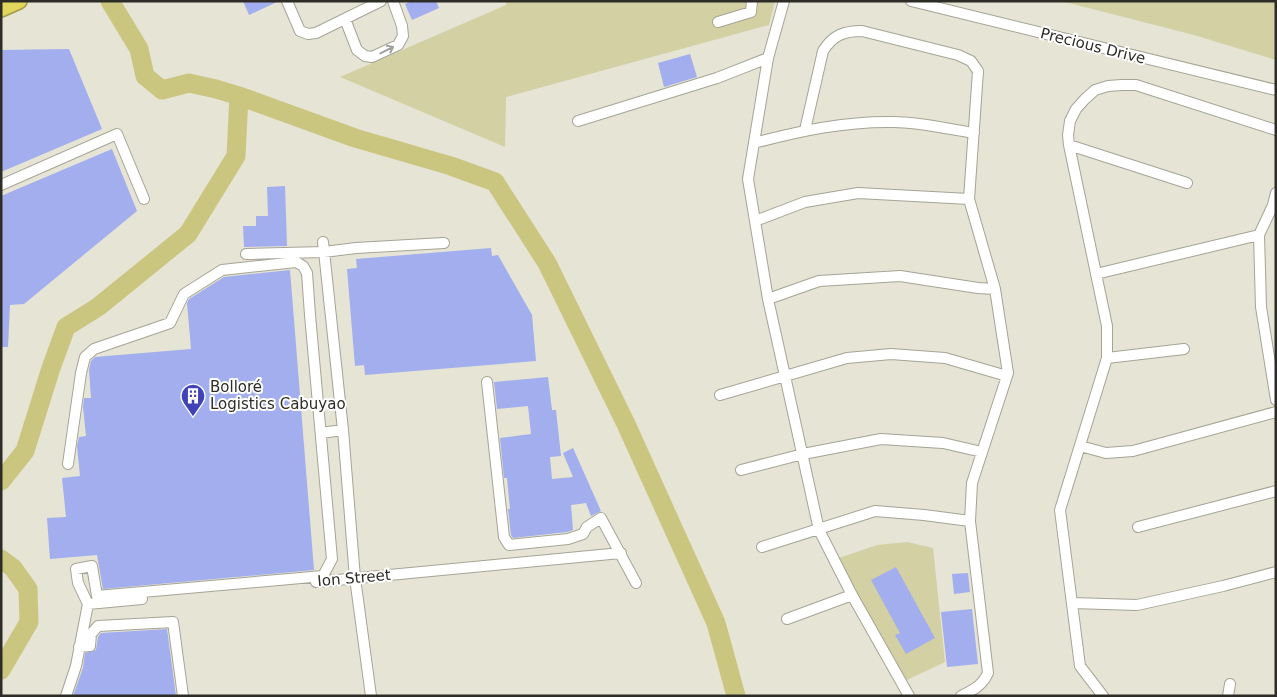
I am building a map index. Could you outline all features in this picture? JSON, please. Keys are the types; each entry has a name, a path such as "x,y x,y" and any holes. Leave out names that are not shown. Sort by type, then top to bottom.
{"highway":[{"path":"1,9 19,1"}],"street":[{"path":"287,1 300,31 308,34 316,33 381,1"},
{"path":"345,19 357,50 365,56 372,57 398,44 403,36 402,26 394,1"},
{"path":"718,22 751,12 752,1"},
{"path":"784,1 768,58 748,179 768,299 819,530 852,595 909,696"},
{"name":"Precious Drive","path":"911,1 1276,90"},
{"path":"805,130 823,51 837,35 849,31 862,31 958,55 971,61 978,71 969,199 996,289 1007,376 972,483 970,521 988,673 984,682 961,696"},
{"path":"578,121 718,78 768,58"},
{"path":"1103,696 1080,666 1060,510 1107,358 1107,326 1069,145 1070,121 1076,109 1095,90 1108,86 1136,85 1276,130"},
{"path":"754,143 838,124 895,122 974,132"},
{"path":"1,185 117,134 144,199"},
{"path":"1069,145 1187,183"},
{"path":"755,221 805,202 858,193 969,199"},
{"path":"1276,193 1260,235 1260,307 1276,400"},
{"path":"1096,274 1260,235"},
{"path":"246,254 324,247 356,248 444,243"},
{"path":"324,247 343,430 355,578 371,696"},
{"path":"66,696 76,666 88,604 78,583 76,569 92,566 97,596 323,576 332,559 307,273 303,266 296,262 222,270 184,294 170,323 94,350 85,356 68,464"},
{"path":"768,299 819,281 900,276 996,289"},
{"path":"1107,358 1184,349"},
{"path":"720,395 847,358 891,354 945,358 1007,376"},
{"path":"487,382 504,537 509,545 568,539 584,534 587,528 601,518 636,583"},
{"path":"1080,446 1106,453 1133,451 1276,412"},
{"path":"321,433 343,430"},
{"path":"741,470 803,454 880,438 943,443 982,452"},
{"path":"1138,527 1276,491"},
{"path":"762,547 875,511 970,521"},
{"name":"Ion Street","path":"88,604 621,553"},
{"path":"1072,603 1137,605 1276,572"},
{"path":"787,619 852,595"},
{"path":"80,645 90,646 91,634 98,626 173,622 183,696"},
{"path":"1228,696 1230,684"}],"shaded area":[{"path":"507,1 775,1 769,25 506,97 505,147 340,77 506,5"},
{"path":"1061,1 1276,1 1276,60 1194,35"},
{"path":"907,542 933,548 945,662 905,681 836,559 877,545"}],"building":[{"path":"243,1 279,1 249,15"},
{"path":"412,1 436,1 439,8 412,20 405,4"},
{"path":"69,49 102,129 1,172 1,50"},
{"path":"690,54 697,77 664,87 658,63"},
{"path":"112,149 137,211 24,304 10,305 8,347 1,347 1,196"},
{"path":"285,186 287,246 244,247 243,226 256,226 256,216 268,216 267,187"},
{"path":"491,248 492,256 498,255 532,315 536,361 365,375 364,365 355,366 347,269 357,268 356,259"},
{"name":"Bolloré Logistics Cabuyao","path":"290,270 314,570 103,589 97,555 50,559 47,518 66,517 62,478 80,476 77,446 79,437 86,436 83,407 84,398 91,398 89,370 91,361 95,357 191,349 187,303 189,299 224,277"},
{"path":"548,377 552,410 556,410 561,456 550,457 552,479 573,477 563,453 573,448 601,511 591,516 586,503 571,505 573,530 513,538 508,509 510,509 507,478 504,478 500,438 531,434 528,406 497,409 494,382"},
{"path":"896,567 935,638 906,654 895,635 900,633 871,580"},
{"path":"968,573 970,592 954,594 952,574"},
{"path":"972,609 978,664 947,667 941,612"},
{"path":"167,629 176,696 73,696 83,668 85,653 96,650 98,637 101,633"}],"waterway":[{"path":"110,1 139,49 145,76 162,90 189,83 216,89 355,138 451,166 495,182 547,263 626,424 716,623 736,696"},
{"path":"1,481 25,451 66,327 98,307 188,234 236,156 239,96"},
{"path":"1,559 13,568 28,589 29,622 1,670"}],"place":[{"name":"Bolloré Logistics Cabuyao","path":"193,417"}]}
